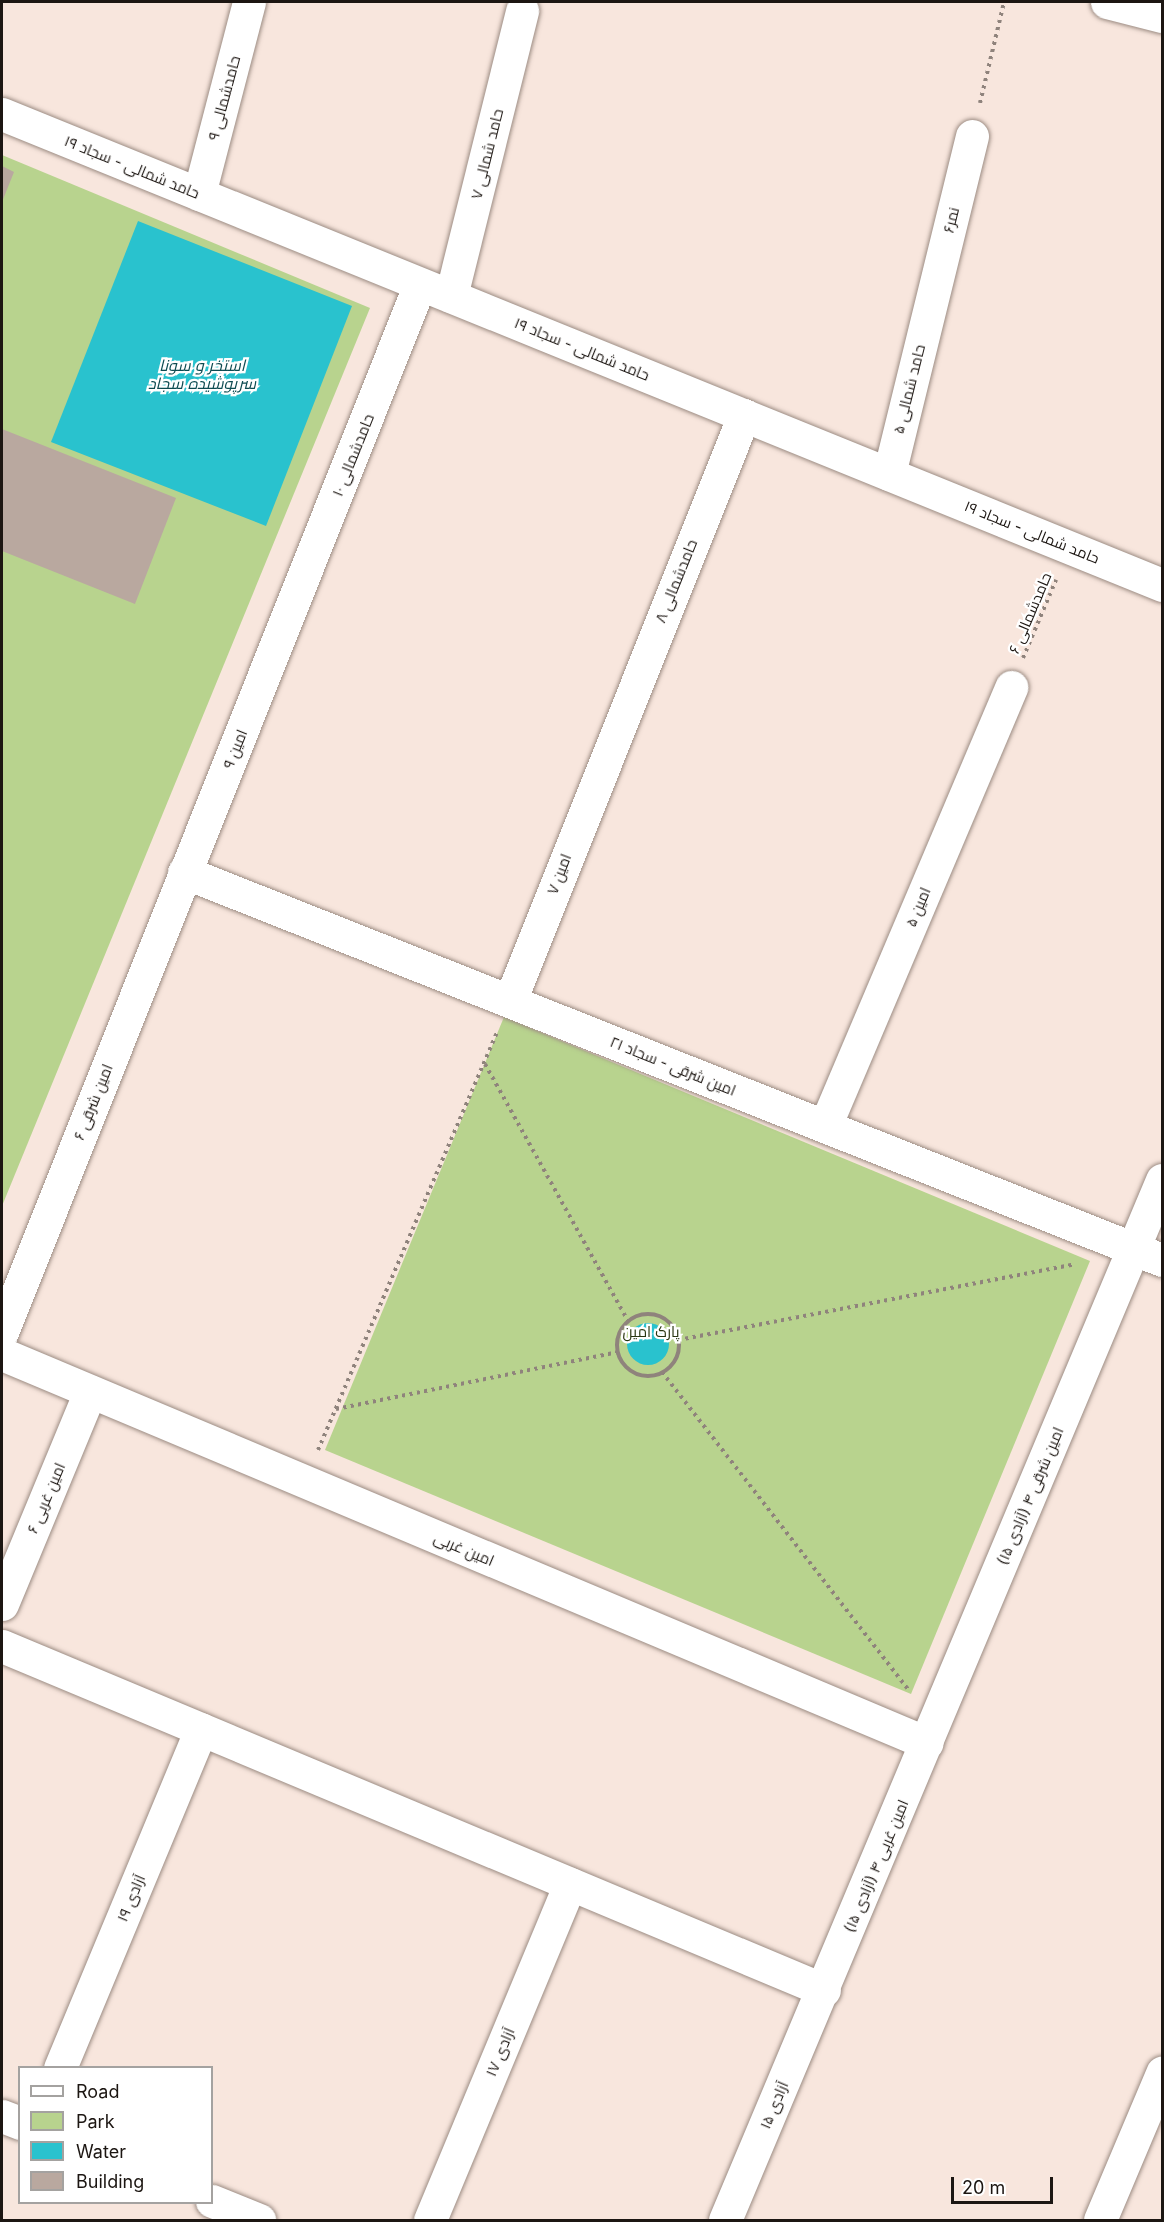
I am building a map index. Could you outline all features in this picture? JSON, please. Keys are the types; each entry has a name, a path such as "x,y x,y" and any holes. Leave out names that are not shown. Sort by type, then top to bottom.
{"street":[{"name":"حامدشمالی ۹","path":"199,194 249,2"},
{"path":"1107,2 1162,16"},
{"name":"حامد شمالی ۷","path":"452,296 522,11"},
{"name":"حامد شمالی - سجاد ۱۹","path":"2,114 1162,585"},
{"name":"نمر۶","path":"930,304 972,136"},
{"name":"حامدشمالی ۱۰","path":"285,626 420,284"},
{"name":"حامد شمالی ۵","path":"888,474 930,304"},
{"name":"حامدشمالی ۸","path":"609,748 744,415"},
{"name":"امین ۹","path":"184,872 285,626"},
{"name":"امین ۵","path":"825,1126 1011,687"},
{"name":"امین ۷","path":"510,1001 609,748"},
{"name":"امین شرقی - سجاد ۲۱","path":"184,872 1148,1254"},
{"name":"امین شرقی ۶","path":"2,1332 184,872"},
{"name":"امین شرقی ۴ (آزادی ۱۵)","path":"927,1743 1148,1254 1162,1180"},
{"name":"امین غربی","path":"2,1354 927,1743"},
{"name":"امین غربی ۶","path":"2,1604 90,1392"},
{"path":"2,1646 824,1990"},
{"name":"۱۹ آزادی","path":"60,2066 201,1729"},
{"name":"امین غربی ۴ (آزادی ۱۵)","path":"824,1990 927,1743"},
{"name":"۱۷ آزادی","path":"430,2220 570,1884"},
{"name":"۱۵ آزادی","path":"725,2220 824,1990"},
{"path":"1100,2220 1154,2119 1162,2073"},
{"path":"2,2116 18,2122"},
{"path":"213,2201 259,2220"}],"path":[{"path":"972,136 1004,2"},
{"name":"حامدشمالی ۶","path":"1011,687 1070,548"},
{"path":"304,1482 510,1001"},
{"path":"485,1063 629,1323"},
{"path":"678,1340 1078,1263"},
{"path":"638,1315 662,1316 671,1324 678,1340 676,1358 662,1372 646,1376 635,1373 625,1365 618,1352 620,1331 629,1323 638,1315"},
{"path":"335,1410 618,1352"},
{"path":"662,1372 911,1694"}],"green space":[{"path":"2,155 370,308 2,1206"},
{"name":"پارک امین","path":"504,1017 1090,1261 911,1694 325,1450"}],"water":[{"name":"استخر و سونا سرپوشیده سجاد","path":"138,221 352,306 266,526 51,442"},
{"path":"648,1323 663,1329 669,1344 663,1359 648,1365 633,1359 627,1344 633,1329"}],"building":[{"path":"2,166 14,172 2,202"},
{"path":"2,429 176,498 135,604 2,551"}]}
